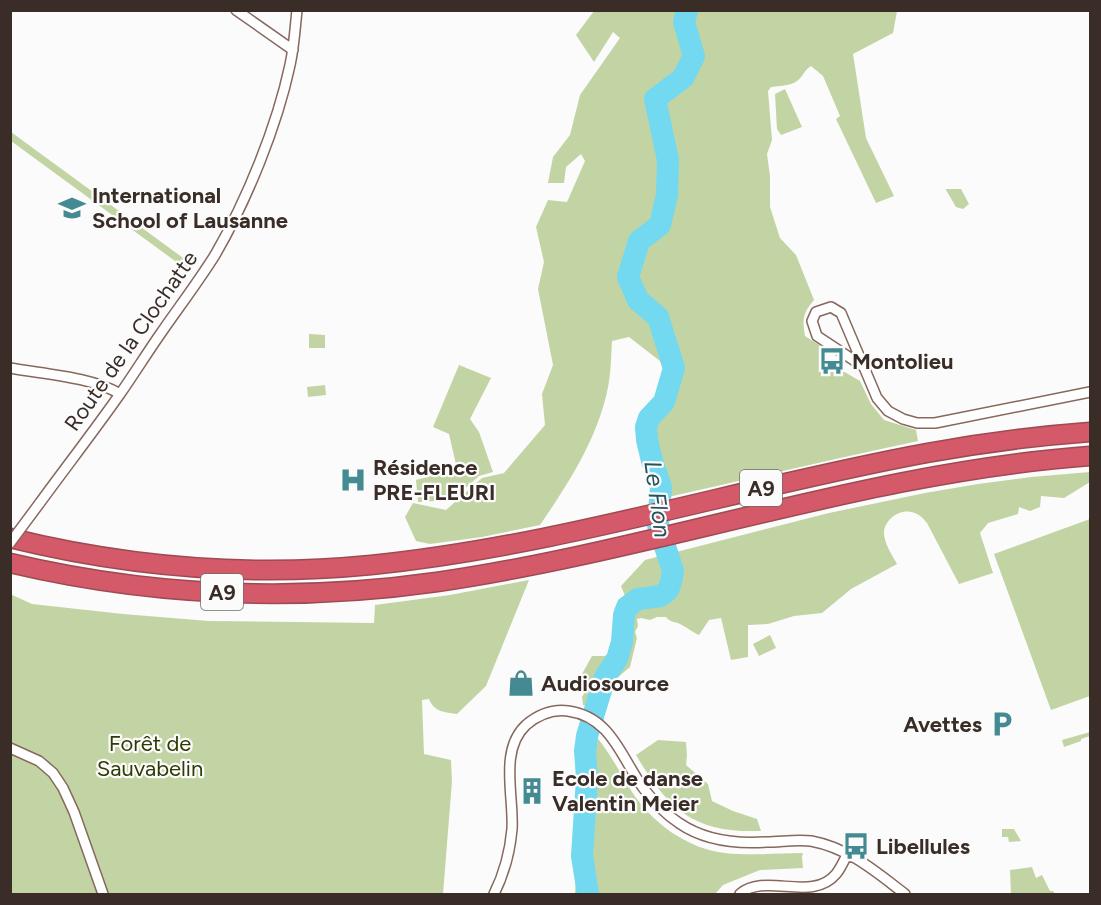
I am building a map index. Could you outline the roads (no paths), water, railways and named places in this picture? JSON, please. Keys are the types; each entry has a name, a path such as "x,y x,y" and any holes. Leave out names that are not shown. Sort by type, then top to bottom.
{"highway":[{"name":"A9","path":"10,538 128,561 232,569 335,567 435,557 505,546 907,456 1007,440 1090,432"},
{"name":"A9","path":"10,563 68,575 172,589 231,593 302,593 370,589 436,582 575,556 900,482 998,466 1090,456"}],"street":[{"path":"236,10 293,50"},
{"name":"Route de la Clochatte","path":"10,543 120,394 190,294 230,228 272,129 286,85 293,50 297,10"},
{"path":"864,367 817,336 812,321 816,312 831,307 841,313 864,367 877,398 888,411 903,419 917,423 935,423 1090,392"},
{"path":"10,368 92,382 120,394"},
{"path":"494,894 500,883 510,848 512,827 510,753 514,742 525,726 544,714 557,711 576,712 600,723 654,802 682,826 711,839 725,842 808,841 831,846 865,864 905,894"},
{"path":"10,748 39,761 53,773 63,788 74,812 103,894"},
{"path":"740,894 757,886 820,885 835,876 848,853"}],"waterway":[{"name":"Le Flon","path":"588,894 582,856 587,736 605,677 617,659 627,607 638,599 661,596 668,590 673,571 658,525 661,487 652,461 646,427 649,418 664,402 674,368 658,317 638,300 628,277 639,241 660,225 667,195 668,160 655,99 683,78 694,56 684,22 687,10"}],"place":[{"name":"International School of Lausanne","path":"72,208"},
{"name":"Montolieu","path":"832,361"},
{"name":"Résidence PRE-FLEURI","path":"353,480"},
{"name":"Audiosource","path":"521,683"},
{"name":"Avettes","path":"1002,724"},
{"name":"Ecole de danse Valentin Meier","path":"532,791"},
{"name":"Libellules","path":"856,846"}],"park label":[{"name":"Forêt de Sauvabelin","path":"150,756"}]}
